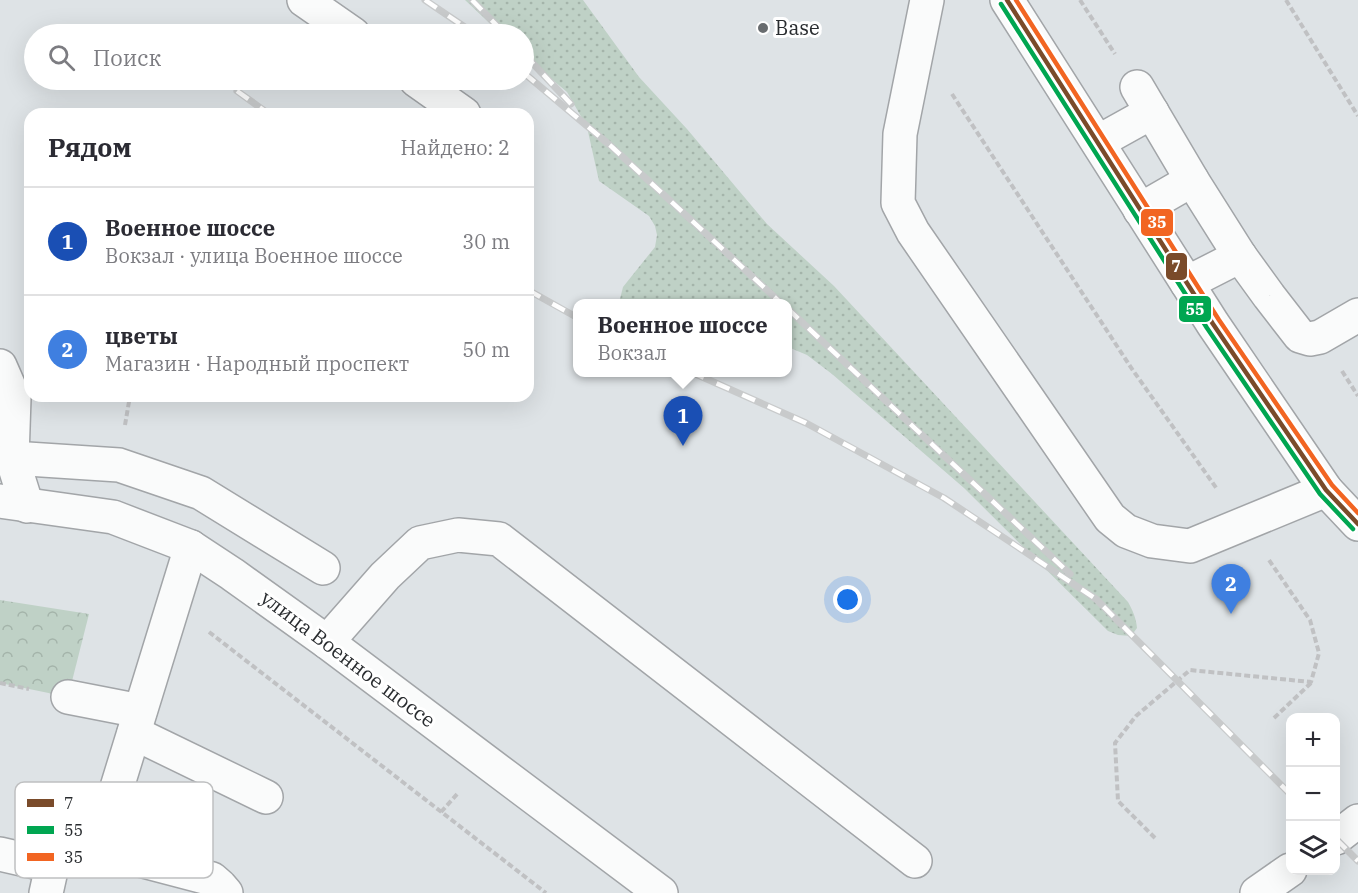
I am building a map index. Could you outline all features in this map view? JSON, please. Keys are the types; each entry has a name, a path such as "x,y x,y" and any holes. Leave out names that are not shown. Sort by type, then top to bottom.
{"main road":[{"path":"304,0 339,24"},
{"path":"927,0 900,134 898,203 913,232 1110,519 1126,531 1152,541 1190,546 1326,490"},
{"path":"1007,0 1213,324 1326,490 1358,524"},
{"path":"430,90 456,108"},
{"path":"1098,142 1144,100 1240,256 1300,336 1310,339 1320,337 1358,315"},
{"path":"1140,210 1192,180"},
{"path":"1187,283 1240,256"},
{"path":"0,366 14,398 12,458 14,504"},
{"path":"12,458 119,465 201,493 323,568"},
{"name":"улица Военное шоссе","path":"14,504 113,517 191,547 327,642 661,893"},
{"path":"327,642 385,576 420,543 458,535 499,538 915,861"},
{"path":"119,782 191,547"},
{"path":"68,697 137,722 266,798"},
{"path":"1340,834 1358,821"},
{"path":"0,854 15,862"},
{"path":"1257,893 1286,873"},
{"path":"208,878 226,893"}],"path":[{"path":"1080,0 1144,100"},
{"path":"1286,0 1358,116"},
{"path":"918,43 1114,342"},
{"path":"174,604 546,893"},
{"path":"1274,718 1311,682"},
{"path":"0,683 68,697"},
{"path":"1128,726 1114,742 1118,801 1155,838"}],"green space":[{"path":"465,0 583,0 639,77 687,129 767,224 834,286 1128,602 1137,628 1131,636 1108,631 964,488 832,374 807,355 792,349 792,299 620,299 623,287 655,247 657,235 655,226 649,216 599,181 587,127 567,92 534,64 534,24 490,24"},
{"path":"0,600 89,614 68,697 0,683"}],"railway":[{"path":"425,0 460,24"},
{"path":"472,0 495,24"},
{"path":"534,65 571,104"},
{"path":"534,81 612,147 777,299"},
{"path":"237,91 261,108"},
{"path":"534,293 573,315"},
{"path":"792,313 1070,574"},
{"path":"702,377 806,423 944,498 1096,599 1286,790"},
{"path":"1340,843 1358,861"}],"transit line":[{"name":"7","path":"1007,0 1213,324 1326,490 1358,524"},
{"name":"35","path":"1016,0 1219,320 1332,485 1358,513"},
{"name":"55","path":"1001,4 1207,328 1320,494 1353,529"}],"place":[{"name":"Base","path":"763,28"},
{"name":"Военное шоссе","path":"683,446"},
{"name":"цветы","path":"1231,614"}]}
